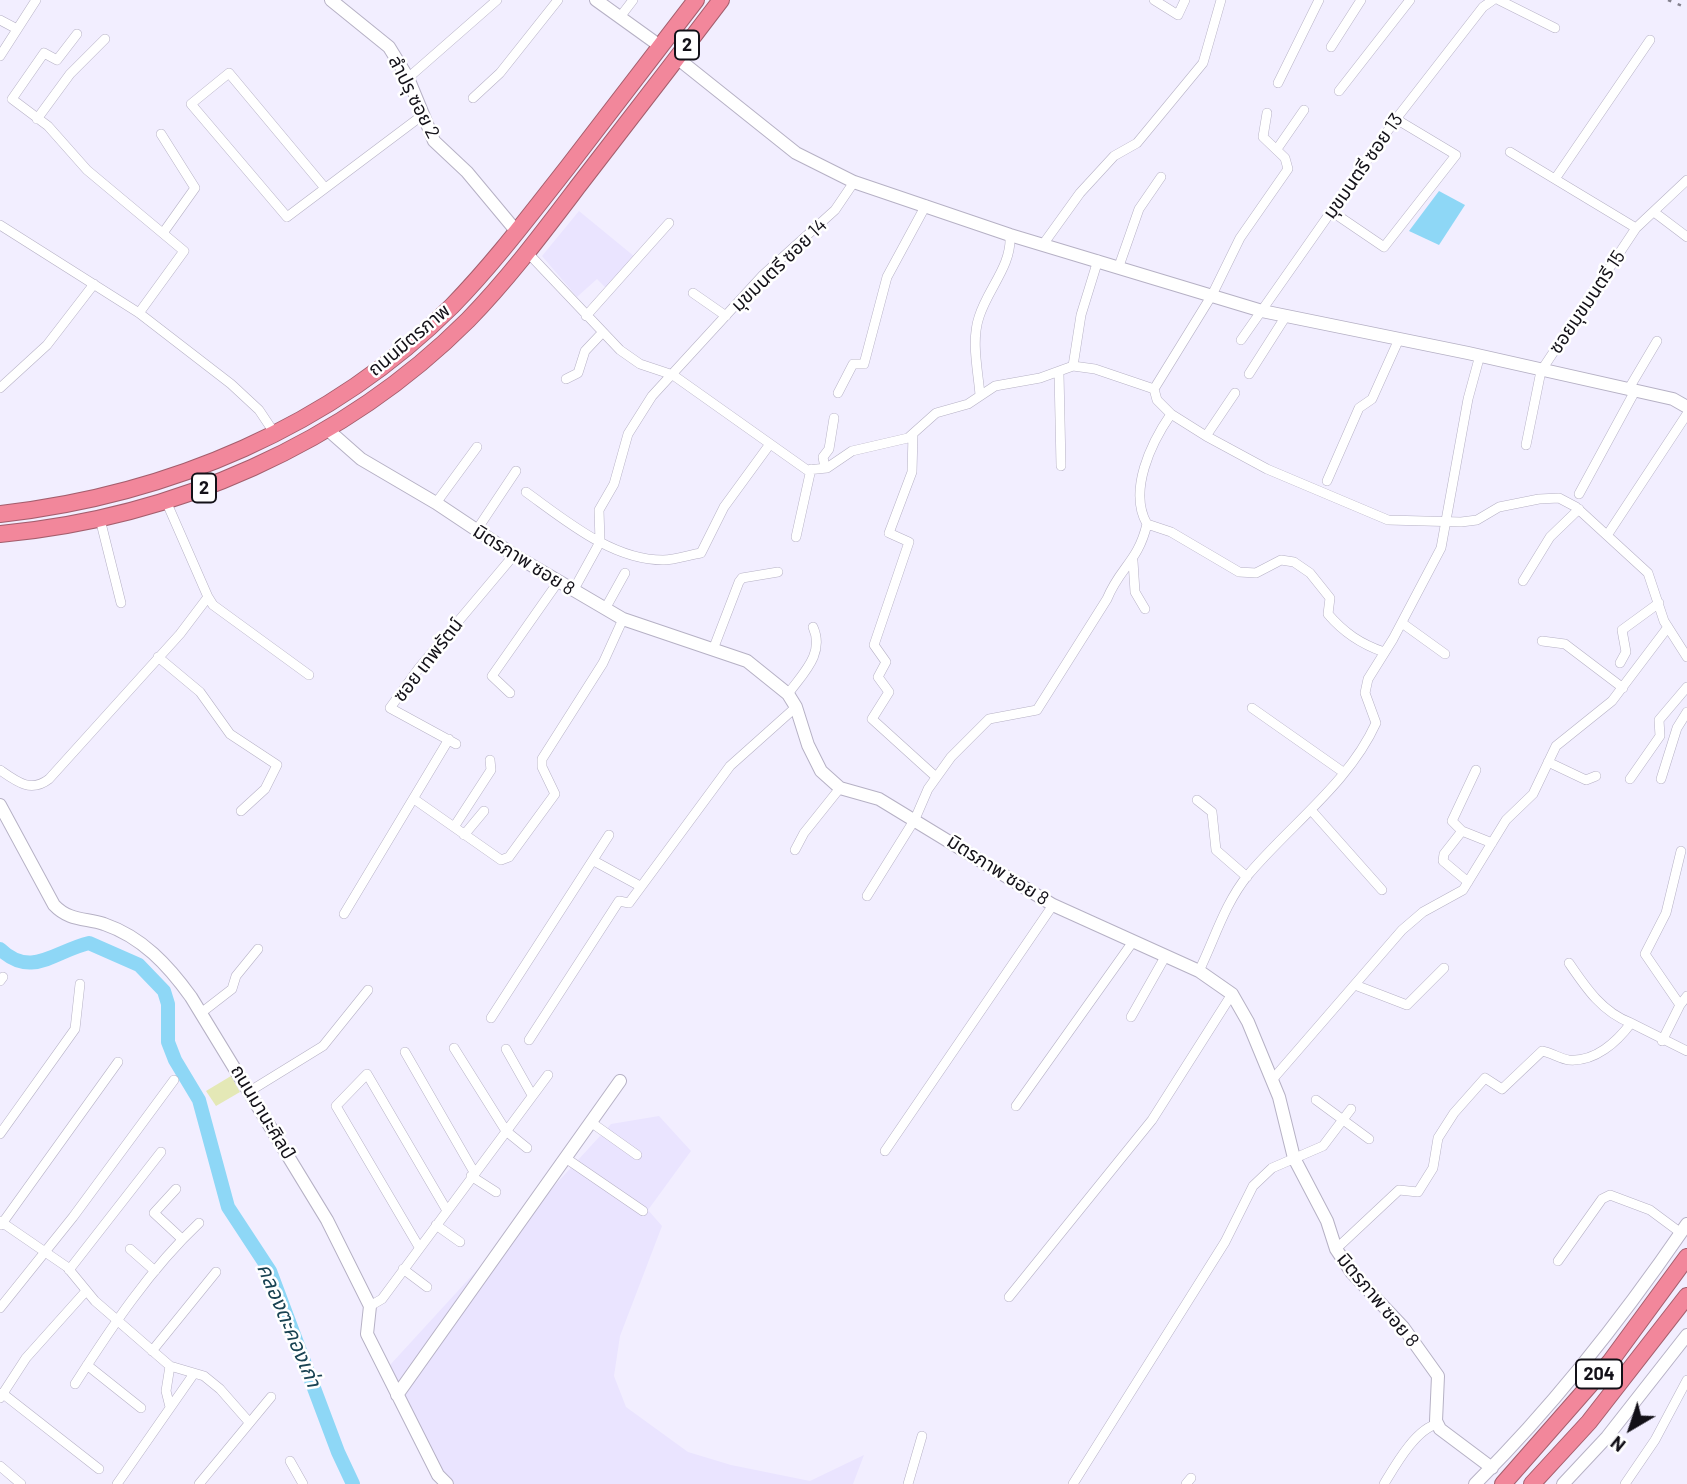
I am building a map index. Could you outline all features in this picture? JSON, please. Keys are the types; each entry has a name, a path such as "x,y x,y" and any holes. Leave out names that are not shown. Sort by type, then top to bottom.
{"highway":[{"name":"ถนนมิตรภาพ","path":"0,514 98,499 162,481 275,434 340,396 421,335 478,279 696,0"},
{"name":"ถนนมิตรภาพ","path":"0,534 100,519 166,501 236,475 327,429 433,351 466,321 527,252 677,58 725,1"},
{"name":"204","path":"1503,1484 1610,1362 1687,1257"},
{"name":"204","path":"1532,1484 1597,1413 1687,1296"}],"street":[{"path":"0,55 36,0"},
{"name":"ลำปรุ ซอย 2","path":"331,0 389,47 408,78 434,141 467,172 517,232"},
{"path":"408,78 498,0"},
{"path":"473,97 500,73 558,0"},
{"path":"596,0 660,46"},
{"path":"620,17 633,0"},
{"path":"1154,0 1178,15 1185,0"},
{"path":"1044,243 1080,193 1114,156 1136,143 1203,63 1221,0"},
{"path":"1278,83 1319,0"},
{"path":"1331,47 1361,0"},
{"path":"1339,91 1410,0"},
{"name":"มุขมนตรี ซอย 13","path":"1241,340 1396,119 1483,6 1496,0 1555,28"},
{"path":"0,20 17,29"},
{"path":"77,34 57,60 44,53 12,97 13,102 56,134 87,170 184,251 139,313"},
{"path":"37,119 70,74 105,39"},
{"path":"1555,179 1650,40"},
{"path":"677,58 796,153 854,183 1010,235 1044,243 1262,311 1480,355 1673,399 1687,407"},
{"path":"325,188 229,73 191,104 287,217 424,114"},
{"path":"1277,149 1304,110"},
{"path":"1267,113 1263,137 1277,149 1288,169 1240,238 1212,295 1154,389 1157,400 1171,414 1206,436 1267,469 1388,520 1445,524 1477,520 1499,507 1518,501 1559,498 1579,509 1648,573 1668,627 1687,657"},
{"path":"1331,211 1384,247 1456,155 1396,119"},
{"path":"161,134 195,188 163,233"},
{"path":"1510,152 1636,228"},
{"path":"1119,266 1139,209 1161,177"},
{"name":"ซอยมุขมนตรี 15","path":"1526,445 1541,371 1636,228 1686,181"},
{"name":"มุขมนตรี ซอย 14","path":"600,542 599,510 614,484 628,434 652,396 763,275 835,210 854,183"},
{"path":"838,393 853,364 864,364 887,277 926,205"},
{"path":"1654,212 1687,237"},
{"path":"586,316 669,223"},
{"path":"0,225 139,313 231,384 259,410 275,434"},
{"path":"980,395 976,359 978,319 1006,264 1010,235"},
{"path":"527,252 601,333 640,364 673,375 807,470 825,468 852,451 913,434 936,413 968,404 995,387 1059,373 1073,366 1095,369 1154,389"},
{"path":"1073,366 1081,315 1098,260"},
{"path":"0,388 47,345 94,284"},
{"path":"693,293 726,316"},
{"path":"1249,374 1286,317"},
{"path":"566,379 578,373 585,351 601,333"},
{"path":"1326,481 1359,408 1372,398 1399,339"},
{"path":"1579,494 1657,341"},
{"path":"1199,971 1227,904 1247,877 1311,810 1367,743 1376,723 1365,693 1368,679 1402,623 1441,548 1468,399 1480,355"},
{"path":"1059,373 1062,466"},
{"path":"1206,436 1235,393"},
{"path":"1171,414 1150,449 1140,493 1140,512 1147,524 1171,532 1239,572 1256,573 1281,560 1294,562 1310,573 1330,598 1328,614 1336,623 1363,645 1384,652"},
{"path":"1608,534 1687,414"},
{"path":"825,468 822,457 829,449 834,418"},
{"name":"มิตรภาพ ซอย 8","path":"327,429 361,459 436,503 558,582 623,619 747,660 788,694 821,771 840,788 879,799 915,818 1053,905 1199,971 1232,994 1248,1022 1272,1080 1294,1158 1327,1221 1336,1249 1352,1273 1403,1327 1432,1365 1440,1385 1438,1424"},
{"path":"913,434 912,472 889,533 909,542 874,645 886,662 878,677 889,692 872,719 936,777"},
{"path":"526,492 600,542 634,556 663,560 701,553 724,507 770,444"},
{"path":"436,503 477,447"},
{"path":"796,537 811,469"},
{"path":"476,531 516,471"},
{"path":"166,501 213,605 309,675"},
{"path":"1523,581 1550,537 1579,509"},
{"path":"100,519 121,603"},
{"path":"867,896 915,818 936,777 989,719 1037,710 1107,599 1114,581 1133,561 1142,544 1147,524"},
{"path":"573,591 600,542"},
{"name":"ซอย เทพรัตน์","path":"414,799 452,741 390,708 419,668 514,555"},
{"path":"1133,561 1135,593 1145,609"},
{"path":"714,647 739,582 743,578 778,572"},
{"path":"605,609 625,573"},
{"path":"510,693 492,676 558,582"},
{"path":"0,770 22,785 35,787 43,783 158,657 208,597"},
{"path":"1620,663 1626,652 1622,630 1659,603"},
{"path":"344,914 414,799 501,860 509,857 555,794 542,767 542,759 598,671 623,619"},
{"path":"1402,623 1445,654"},
{"path":"788,694 817,654 819,639 813,627"},
{"path":"1272,1080 1402,930 1423,912 1463,890 1506,820 1533,794 1561,740 1612,701 1668,627"},
{"path":"1542,640 1565,644 1623,688"},
{"path":"158,657 200,691 219,722 230,734 277,765 265,789 241,811"},
{"path":"1630,779 1660,736 1659,720 1687,687"},
{"path":"528,1040 619,901 629,903 730,766 796,708"},
{"path":"1252,708 1343,772"},
{"path":"1661,779 1677,729 1687,712"},
{"path":"454,827 491,770 490,760"},
{"path":"1548,762 1586,780 1596,776"},
{"path":"1476,770 1452,821 1462,831 1492,843"},
{"path":"795,850 804,833 840,788"},
{"path":"1197,800 1212,812 1216,850 1247,877"},
{"name":"ถนนมานะศิลป์","path":"0,805 54,905 71,918 103,924 151,950 171,970 201,1013 327,1220 370,1306 367,1334 438,1475 447,1484"},
{"path":"1311,810 1382,890"},
{"path":"464,835 484,811"},
{"path":"1462,831 1443,857 1468,882"},
{"path":"491,1018 609,835"},
{"path":"1680,1005 1645,954 1666,914 1681,851"},
{"path":"594,861 640,886"},
{"path":"885,1151 1053,905"},
{"path":"1016,1107 1132,943"},
{"path":"201,1013 232,989 236,975 258,949"},
{"path":"1131,1017 1165,957"},
{"path":"1569,963 1595,999 1609,1011 1662,1041 1687,1051"},
{"path":"1355,985 1408,1005 1444,968"},
{"path":"0,1134 75,1029 80,984"},
{"path":"250,1091 323,1046 368,990"},
{"path":"1009,1297 1152,1120 1232,994"},
{"path":"1662,1041 1687,996"},
{"path":"1336,1249 1399,1190 1418,1192 1433,1168 1438,1138 1454,1113 1485,1078 1502,1089 1542,1051 1568,1060 1587,1057 1619,1040 1631,1023"},
{"path":"454,1048 506,1131 527,1148"},
{"path":"506,1049 532,1095"},
{"path":"405,1052 472,1174 496,1192"},
{"path":"118,1062 1,1223 69,1270 86,1291 170,1366 192,1375 204,1376 220,1389 249,1422"},
{"path":"419,1247 335,1106 367,1074 446,1209"},
{"path":"370,1306 382,1299 446,1209 548,1075"},
{"path":"0,1307 174,1080"},
{"path":"397,1395 620,1082"},
{"path":"1316,1100 1369,1139"},
{"path":"1073,1484 1224,1242 1253,1186 1272,1168 1323,1146 1351,1109"},
{"path":"592,1123 637,1155"},
{"path":"69,1270 161,1152"},
{"path":"567,1159 643,1211"},
{"path":"176,1189 154,1213 182,1239"},
{"path":"1475,1484 1566,1385 1684,1228 1650,1210 1610,1195 1602,1199 1558,1261"},
{"path":"75,1384 117,1320 182,1239 199,1223"},
{"path":"436,1225 460,1242"},
{"path":"130,1249 155,1272"},
{"path":"404,1269 427,1287"},
{"path":"152,1351 216,1272"},
{"path":"86,1291 26,1358 1,1395 99,1469"},
{"path":"1563,1484 1614,1428 1687,1337"},
{"path":"87,1365 141,1408"},
{"path":"170,1366 166,1395 170,1407"},
{"path":"117,1484 192,1375"},
{"path":"1625,1484 1656,1440 1686,1386"},
{"path":"199,1484 271,1397"},
{"path":"1384,1484 1419,1437 1430,1426 1438,1424 1445,1436 1492,1468"},
{"path":"908,1484 922,1436"},
{"path":"290,1461 303,1484"},
{"path":"0,1465 21,1484"}],"shaded area":[{"path":"579,211 635,257 607,289 597,279 577,297 542,256"},
{"path":"659,1116 691,1151 648,1210 662,1226 620,1336 614,1376 626,1407 688,1452 731,1465 810,1481 864,1455 853,1484 451,1484 441,1474 390,1365 611,1124"}],"green space":[{"path":"231,1076 240,1092 216,1106 206,1091"}],"water":[{"path":"1439,191 1465,205 1439,245 1409,231"}],"waterway":[{"name":"คลองตะคองเก่า","path":"0,949 11,958 33,962 89,943 139,965 164,991 168,1004 168,1042 175,1060 199,1100 228,1207 270,1271 338,1452 353,1484"}],"railway":[{"path":"1668,0 1687,8"}]}
